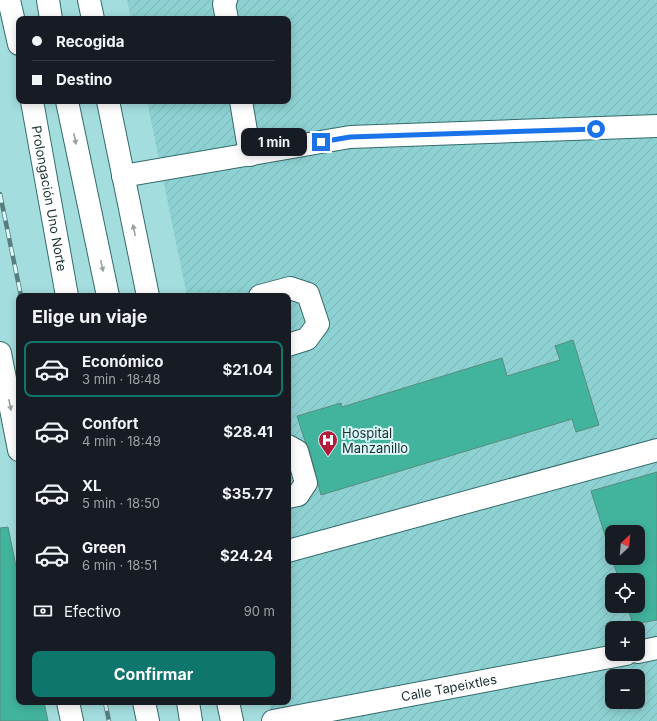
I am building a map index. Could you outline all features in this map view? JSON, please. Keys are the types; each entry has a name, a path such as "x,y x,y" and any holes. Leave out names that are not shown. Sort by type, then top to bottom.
{"street":[{"path":"9,0 16,31"},
{"path":"48,0 51,16"},
{"path":"89,0 92,16"},
{"path":"226,0 224,4 226,16"},
{"name":"Prolongación Uno Norte","path":"33,104 66,293"},
{"path":"68,104 107,293"},
{"path":"109,104 147,293"},
{"path":"242,104 250,155"},
{"path":"123,176 350,137 657,126"},
{"path":"271,293 290,288 308,294 318,324 307,340 291,344"},
{"path":"0,353 16,435"},
{"path":"291,448 297,451 306,484 298,494 291,496"},
{"path":"291,550 657,450"},
{"path":"645,651 657,648"},
{"name":"Calle Tapeixtles","path":"272,721 605,658"},
{"path":"69,705 72,721"},
{"path":"145,705 148,721"},
{"path":"188,705 191,721"},
{"path":"229,705 232,721"}],"shaded area":[{"path":"127,0 657,0 657,721 273,721 270,705 291,705 291,293 186,293 148,104 291,104 291,16 130,16"}],"building":[{"path":"573,340 599,425 576,432 572,419 321,495 309,448 305,441 297,416 341,403 342,407 502,358 507,376 560,360 555,346"},
{"path":"657,472 657,620 645,622 632,621 629,613 645,613 645,573 617,573 614,565 645,565 645,525 605,525 605,535 591,491"},
{"path":"8,527 16,566 16,705 45,705 48,721 0,721 0,528"}],"railway":[{"path":"0,194 20,293"},
{"path":"106,705 109,721"}],"place":[{"name":"Hospital Manzanillo","path":"328,457"}],"route":[{"path":"321,142 350,137 596,129"}]}
